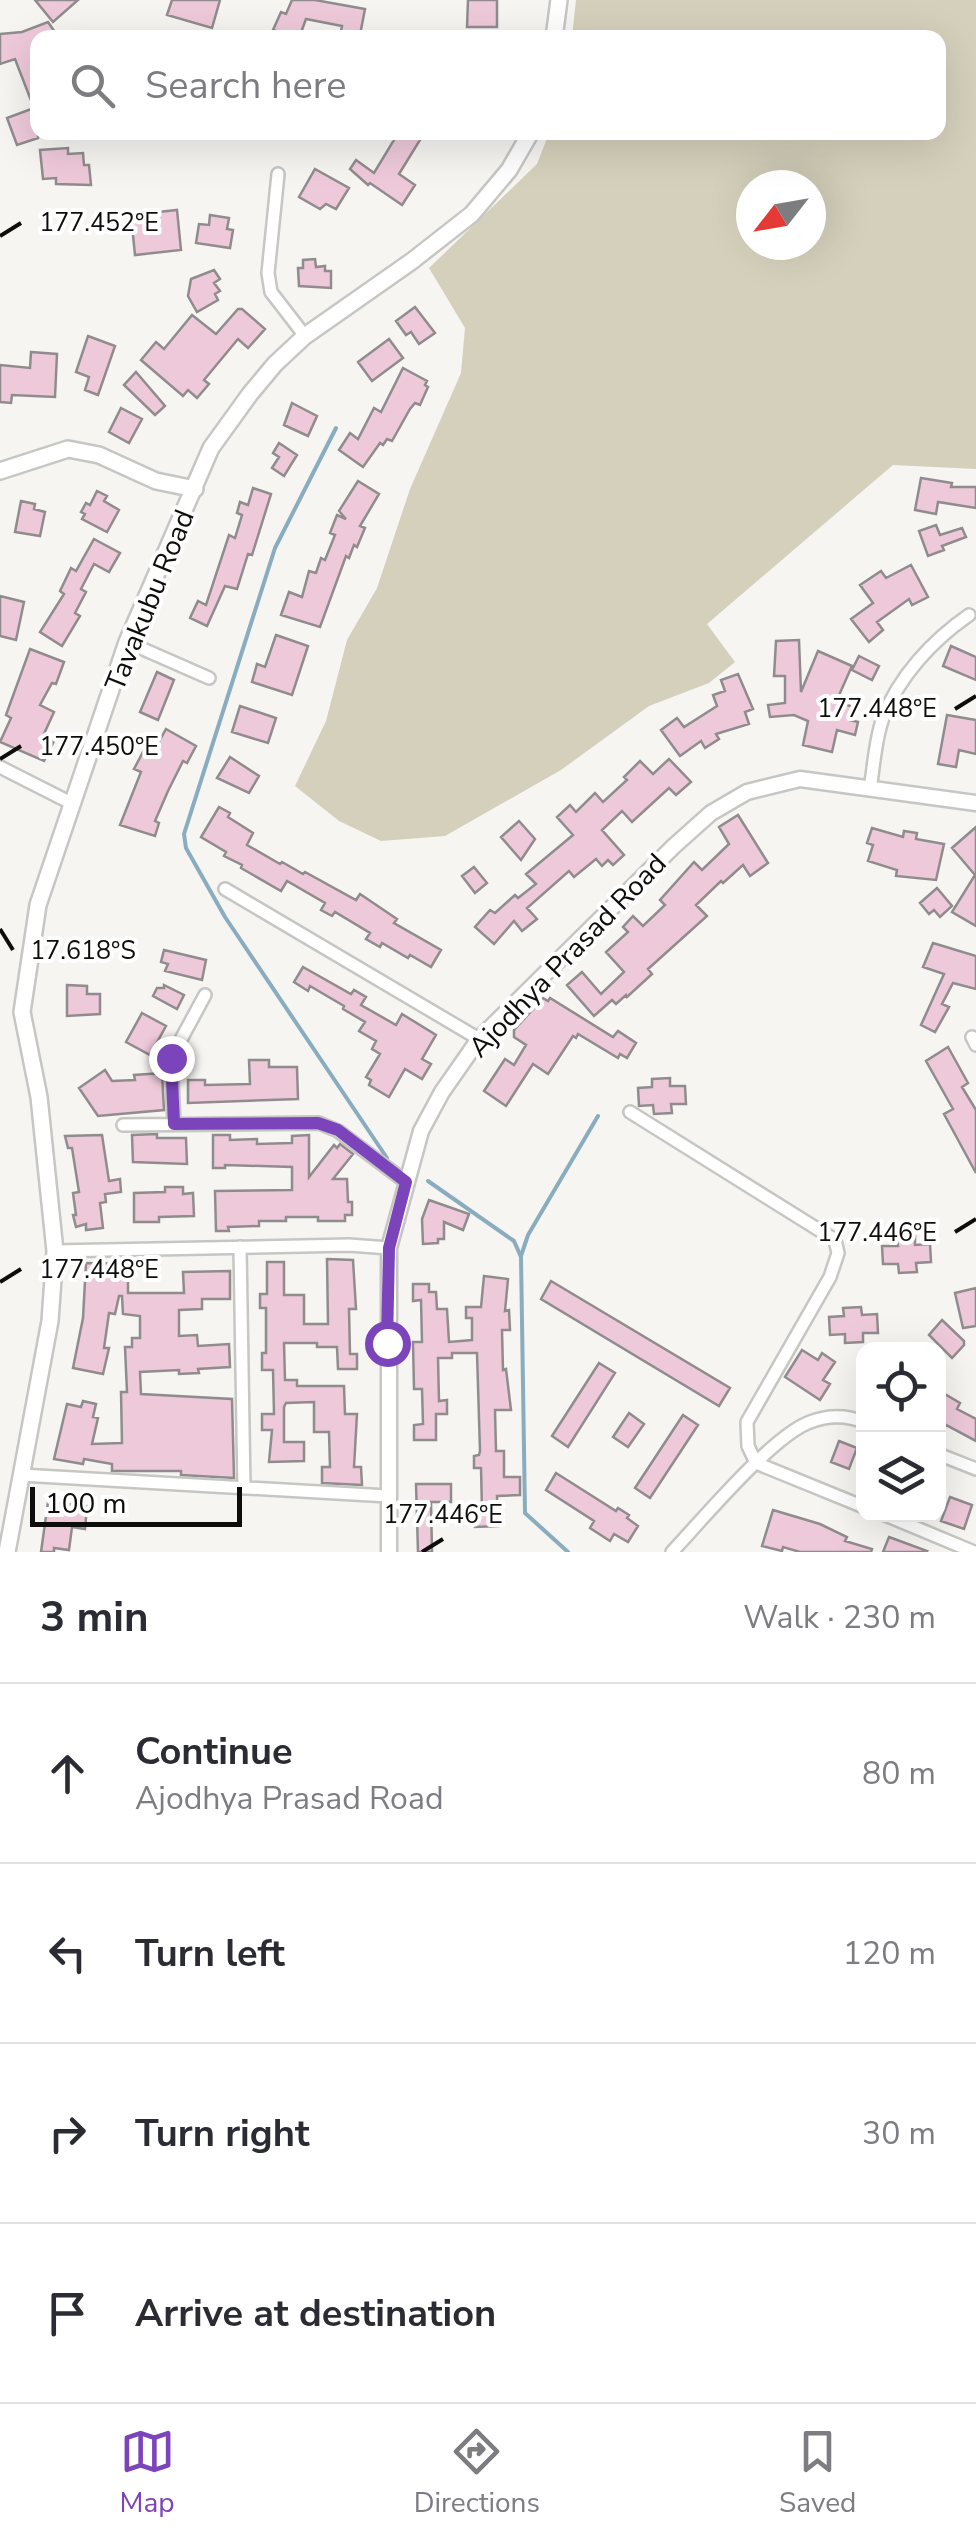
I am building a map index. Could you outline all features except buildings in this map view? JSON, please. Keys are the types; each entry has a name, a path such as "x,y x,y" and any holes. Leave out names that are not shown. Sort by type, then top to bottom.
{"main road":[{"path":"555,30 559,0"},
{"name":"Tavakubu Road","path":"7,1552 50,1321 55,1251 38,1097 22,1012 38,905 126,642 211,448 275,364 305,336 472,214 510,170 527,140"},
{"path":"0,471 68,449 99,454 156,482 195,489"}],"street":[{"path":"278,174 268,273 271,292 305,336"},
{"path":"870,789 882,720 903,680 946,631 969,615"},
{"path":"126,642 210,678"},
{"path":"0,768 72,803"},
{"name":"Ajodhya Prasad Road","path":"389,1552 389,1248 420,1131 478,1040 710,813 748,792 800,779 976,803"},
{"path":"225,888 478,1040"},
{"path":"174,1124 171,1058 205,995"},
{"path":"630,1112 835,1240 838,1253 830,1277 746,1422 748,1446 756,1462 856,1504"},
{"path":"123,1124 318,1123 338,1130 406,1182"},
{"path":"55,1251 349,1245 389,1248"},
{"path":"240,1247 244,1488"},
{"path":"672,1552 756,1462 806,1422 827,1417 856,1419"},
{"path":"946,1457 976,1469"},
{"path":"21,1475 388,1496"},
{"path":"901,1522 974,1552"}],"shaded area":[{"path":"576,0 976,0 976,469 893,465 707,624 735,662 709,683 649,706 561,770 445,836 381,841 339,821 295,786 326,721 347,640 377,588 410,489 461,373 465,328 429,268 537,164 546,140 946,140 946,30 573,30"}],"waterway":[{"path":"336,428 275,548 184,834 186,848 225,917 387,1158"},
{"path":"521,1256 528,1235 598,1116"},
{"path":"428,1181 514,1241 521,1257 525,1513 568,1552"}],"route":[{"path":"171,1058 174,1124 318,1123 338,1130 406,1182 389,1248 387,1343"}]}
